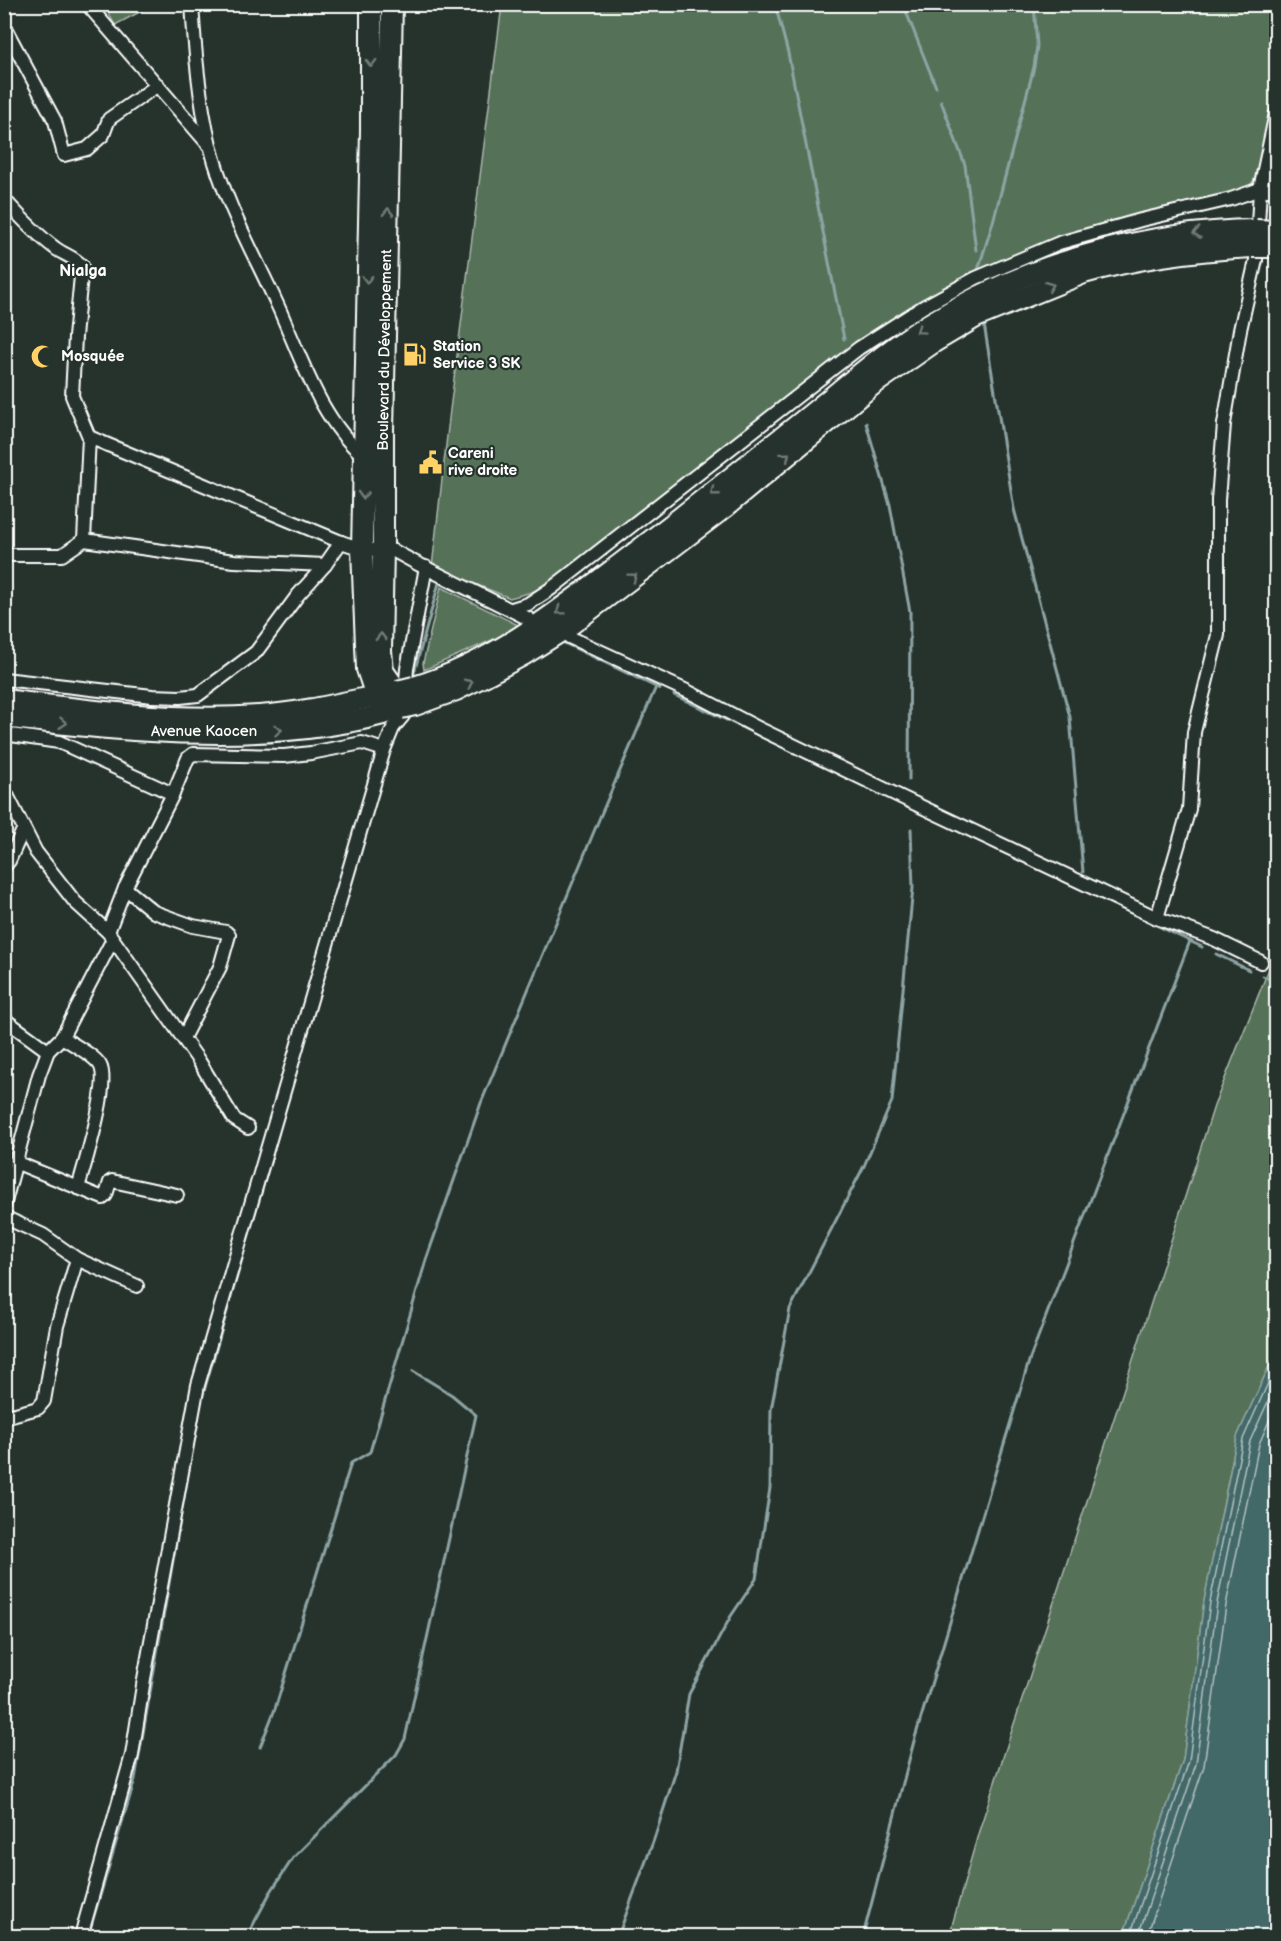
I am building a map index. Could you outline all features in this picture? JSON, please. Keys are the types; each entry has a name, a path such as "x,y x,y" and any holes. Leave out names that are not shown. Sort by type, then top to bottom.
{"highway":[{"name":"Boulevard du Développement","path":"371,4 371,130 376,329"},
{"name":"Boulevard du Développement","path":"392,4 375,389 383,549 382,667 387,678 405,698"},
{"path":"405,698 495,652 546,621 708,497 845,397 929,324 993,300 1032,274 1081,257 1149,240 1203,232 1266,240"},
{"name":"Boulevard du Développement","path":"375,389 364,457 362,549 367,669 377,695"},
{"path":"340,703 359,688 367,669"},
{"name":"Avenue Kaocen","path":"4,700 127,715 197,718 261,716 316,709 377,695 405,698"},
{"name":"Avenue Kaocen","path":"4,717 183,733 321,727 374,717 405,698"}],"street":[{"path":"87,4 210,146"},
{"path":"192,4 200,82 210,146 245,238 323,405 341,434 364,457"},
{"path":"4,26 55,121 64,155 87,149 103,135 109,119 158,85"},
{"path":"1157,918 1189,809 1194,732 1218,635 1218,500 1224,424 1240,330 1256,260 1260,189 1276,113"},
{"path":"512,609 528,604 552,588 859,348 923,307 976,278 1059,243 1231,199 1260,189 1276,191"},
{"path":"4,199 19,216 57,250 78,261 82,266 72,396 89,437 84,540"},
{"path":"89,437 341,543 362,549 383,549 403,555 529,619"},
{"path":"4,555 62,555 84,540 234,561 325,565"},
{"path":"4,679 152,696 198,695 255,652 341,543"},
{"path":"81,1936 132,1755 198,1385 384,750 393,728 404,716 407,669 426,567"},
{"path":"569,637 689,692 762,730 1157,918 1214,939 1261,962"},
{"path":"4,734 59,742 173,794"},
{"path":"4,1206 11,1169 48,1051 62,1037 111,935 125,888 173,794 188,758 193,754 284,756 362,743 384,750"},
{"path":"4,789 36,852 75,902 111,935 183,1038 234,1119 248,1128"},
{"path":"4,867 23,830"},
{"path":"125,888 154,912 192,926 226,932 229,935 220,967 183,1038"},
{"path":"4,1019 48,1051"},
{"path":"62,1037 98,1062 103,1072 99,1111 78,1188"},
{"path":"11,1169 78,1188 103,1198 112,1181 177,1195"},
{"path":"4,1217 44,1234 77,1259 137,1286"},
{"path":"4,1417 38,1408 44,1401 57,1326 77,1259"}],"green space":[{"path":"111,4 153,5 115,25 105,7"},
{"path":"502,5 1276,5 1276,86 1259,171 1252,183 1244,190 1055,240 968,274 895,318 825,366 572,568 539,590 510,598 432,567"},
{"path":"441,587 522,627 424,670 423,663"},
{"path":"1276,951 1276,1351 1237,1437 1204,1601 1183,1760 1123,1936 949,1936 979,1831 1214,1106"}],"water":[{"path":"1276,1351 1276,1936 1123,1936 1183,1760 1204,1601 1237,1437"}],"waterway":[{"path":"775,4 788,53 844,339"},
{"path":"903,4 936,87"},
{"path":"978,270 1034,67 1037,46 1034,4"},
{"path":"941,101 965,165 976,250"},
{"path":"984,324 1014,509 1070,717 1083,872"},
{"path":"866,423 890,505 910,612 909,780"},
{"path":"412,680 439,583 485,604"},
{"path":"562,642 660,689"},
{"path":"260,1747 275,1709 351,1463 370,1452 426,1260 481,1103 656,687"},
{"path":"674,695 864,786"},
{"path":"949,826 1202,947"},
{"path":"618,1936 653,1842 676,1771 689,1694 731,1616 756,1579 770,1488 771,1410 790,1309 864,1166 892,1101 913,888 911,829"},
{"path":"863,1936 914,1741 1030,1358 1190,941"},
{"path":"1216,954 1249,970"},
{"path":"1263,976 1276,982"},
{"path":"202,1398 278,1134"},
{"path":"247,1936 270,1893 293,1858 396,1755 405,1739 476,1415 452,1395 413,1371"},
{"path":"88,1936 135,1779 194,1440"}],"place":[{"name":"Station Service 3 SK","path":"415,355"},
{"name":"Mosquée","path":"43,356"},
{"name":"Careni rive droite","path":"430,462"}],"district":[{"name":"Nialga","path":"83,271"}]}
